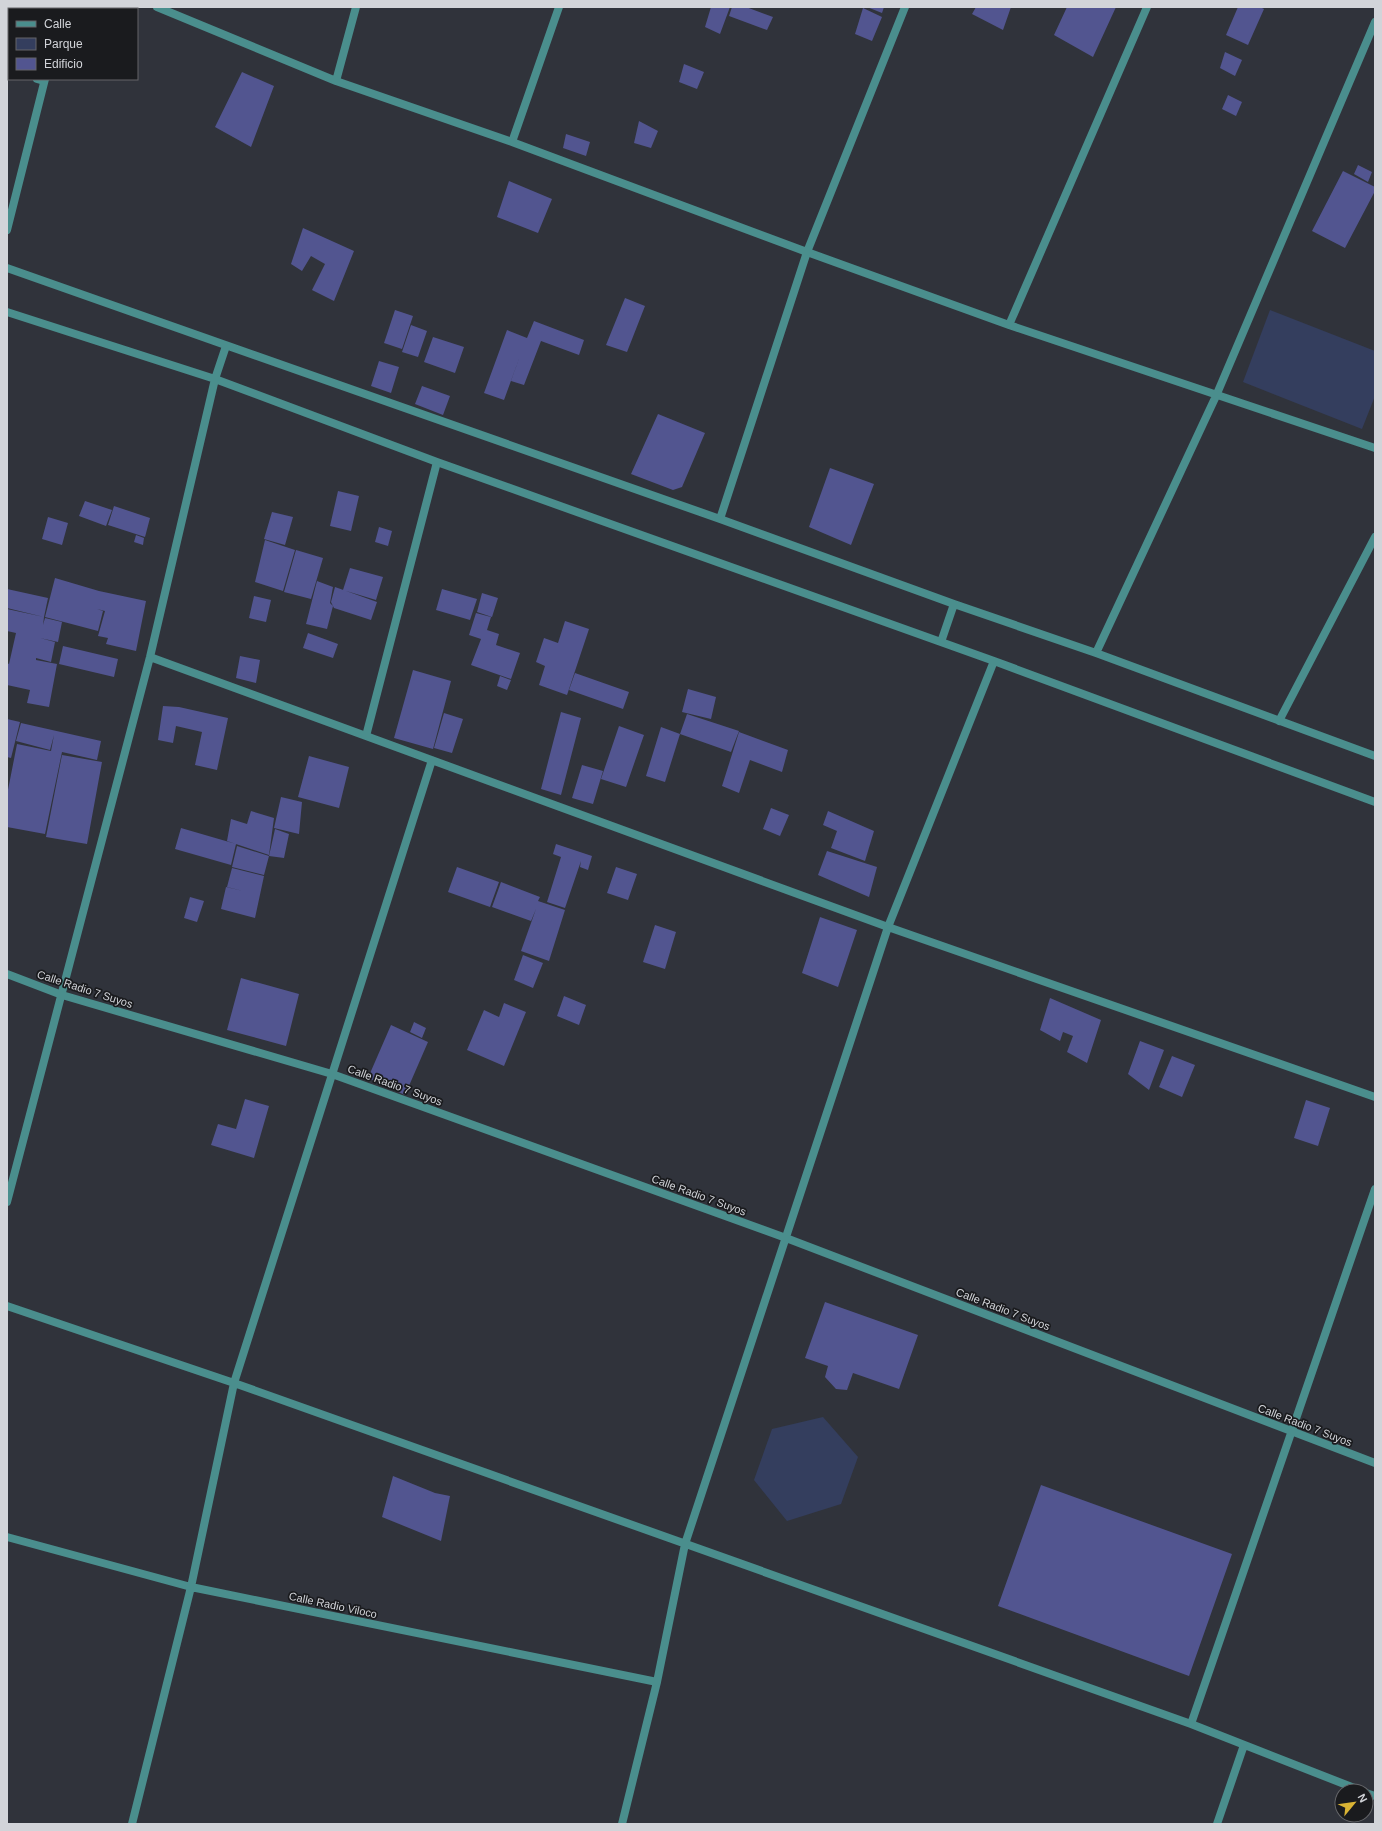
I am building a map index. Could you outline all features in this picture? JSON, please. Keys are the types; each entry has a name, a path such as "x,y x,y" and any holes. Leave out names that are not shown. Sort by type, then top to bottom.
{"street":[{"path":"156,7 336,81 512,142 807,252 1009,325 1216,396 1375,448"},
{"path":"336,81 356,7"},
{"path":"512,142 559,7"},
{"path":"720,519 807,252 904,7"},
{"path":"1009,325 1147,7"},
{"path":"1096,653 1216,396 1375,22"},
{"path":"7,230 42,80"},
{"path":"7,268 1096,653 1375,756"},
{"path":"7,312 215,378 437,462 994,661 1375,802"},
{"path":"7,1202 150,657 215,378 226,346"},
{"path":"366,736 437,462"},
{"path":"1279,721 1375,537"},
{"path":"941,642 954,604"},
{"path":"150,657 888,927 1375,1097"},
{"path":"622,1824 656,1682 685,1544 888,927 994,661"},
{"path":"132,1824 191,1587 234,1383 432,760"},
{"name":"Calle Radio 7 Suyos","path":"7,974 62,995 332,1074 786,1238 1375,1463"},
{"path":"1191,1724 1293,1432 1375,1189"},
{"path":"7,1306 234,1383 1191,1724 1341,1783"},
{"name":"Calle Radio Viloco","path":"7,1537 191,1587 656,1682"},
{"path":"1217,1824 1244,1745"}],"green space":[{"path":"1270,310 1375,351 1375,396 1362,429 1243,382"},
{"path":"823,1417 858,1457 841,1504 787,1521 754,1480 772,1429"}],"building":[{"path":"711,7 730,7 720,34 705,27"},
{"path":"732,7 746,7 773,17 767,30 729,16"},
{"path":"867,7 884,7 882,13"},
{"path":"976,7 1011,7 1003,30 972,14"},
{"path":"1067,7 1116,7 1093,57 1054,35"},
{"path":"1238,7 1260,7 1264,9 1248,45 1226,35"},
{"path":"863,8 882,17 872,41 855,34"},
{"path":"1225,52 1242,60 1235,76 1220,68"},
{"path":"684,64 704,72 697,89 679,82"},
{"path":"242,72 274,86 251,147 215,127"},
{"path":"1228,95 1242,102 1236,116 1222,109"},
{"path":"639,121 658,131 651,148 634,143"},
{"path":"566,134 590,142 586,156 563,148"},
{"path":"1358,165 1372,172 1368,182 1354,174"},
{"path":"1343,171 1375,187 1375,191 1345,248 1312,231"},
{"path":"509,181 552,199 538,233 497,217"},
{"path":"303,228 354,251 334,301 312,290 325,264 311,256 302,271 291,264"},
{"path":"625,298 645,306 627,352 606,345"},
{"path":"395,310 413,316 402,349 384,343"},
{"path":"534,321 584,340 579,355 541,341 524,385 511,381 521,353 504,400 484,393 507,330 527,338"},
{"path":"411,325 427,331 418,357 402,352"},
{"path":"433,337 464,347 455,373 424,362"},
{"path":"379,361 399,367 391,393 371,386"},
{"path":"422,386 450,396 443,415 415,404"},
{"path":"658,414 705,433 682,487 673,490 631,474"},
{"path":"830,468 874,484 851,545 809,527"},
{"path":"338,491 359,496 351,531 330,526"},
{"path":"85,501 112,510 106,526 79,516"},
{"path":"114,506 150,518 145,537 108,525"},
{"path":"272,512 293,517 285,545 264,539"},
{"path":"48,517 68,523 62,545 42,539"},
{"path":"379,527 392,531 388,546 375,542"},
{"path":"136,535 144,538 143,545 134,542"},
{"path":"265,540 295,550 283,591 255,582"},
{"path":"296,550 323,558 311,599 284,592"},
{"path":"350,568 383,577 376,600 343,590"},
{"path":"55,578 99,591 146,601 136,651 106,644 108,638 98,636 105,611 97,609 103,611 98,631 45,617"},
{"path":"317,581 333,587 330,603 333,606 327,629 306,624"},
{"path":"335,587 377,602 371,620 334,608 331,602"},
{"path":"7,589 48,598 44,617 7,608"},
{"path":"442,589 477,599 470,620 436,610"},
{"path":"482,593 498,598 492,617 477,612"},
{"path":"254,596 271,600 266,622 249,618"},
{"path":"7,609 44,617 43,625 45,618 62,622 58,642 40,638 55,642 51,662 36,658 36,660 57,664 49,707 27,703 30,690 7,685 7,663 9,664 16,633 7,631"},
{"path":"476,613 491,617 487,630 499,634 496,645 520,653 511,679 471,665 481,639 469,635"},
{"path":"565,621 589,629 567,695 539,685 545,666 536,662 544,638 558,643"},
{"path":"308,633 338,644 333,658 303,648"},
{"path":"63,646 118,659 114,677 59,664"},
{"path":"240,656 260,660 256,683 236,678"},
{"path":"413,670 451,681 433,749 394,738"},
{"path":"575,673 629,692 623,709 569,690"},
{"path":"500,676 511,680 507,690 497,686"},
{"path":"688,689 716,697 711,719 682,712"},
{"path":"163,706 179,707 228,718 217,770 195,765 202,732 176,726 173,743 158,740"},
{"path":"561,712 581,718 561,795 541,789"},
{"path":"444,713 463,719 452,753 434,748"},
{"path":"687,714 739,731 731,752 680,734"},
{"path":"7,719 20,722 11,758 7,757"},
{"path":"21,723 101,741 97,760 62,752 45,834 7,827 7,795 17,744 51,751 54,735 50,750 16,741"},
{"path":"619,726 644,735 626,787 601,779"},
{"path":"661,727 680,734 665,782 646,776"},
{"path":"739,732 788,750 782,772 750,760 739,793 722,786"},
{"path":"62,755 102,762 87,844 46,837"},
{"path":"309,756 349,767 339,808 298,797"},
{"path":"582,765 603,771 593,804 572,798"},
{"path":"281,797 302,802 299,834 274,828"},
{"path":"771,808 789,815 780,836 763,829"},
{"path":"251,811 274,818 269,855 227,841 231,819 247,824"},
{"path":"828,811 874,831 865,861 831,848 837,831 823,825"},
{"path":"181,828 236,844 231,865 175,849"},
{"path":"275,829 289,834 284,858 269,856"},
{"path":"556,844 592,856 588,870 580,867 581,861 565,908 547,902 561,857 553,854"},
{"path":"237,846 269,856 264,875 232,867"},
{"path":"827,851 877,867 869,897 818,875"},
{"path":"457,867 499,882 490,907 448,892"},
{"path":"616,867 637,874 628,900 607,893"},
{"path":"232,868 264,876 255,918 221,909 226,887 243,891 227,887"},
{"path":"501,882 540,897 538,901 565,910 549,961 521,951 536,909 531,921 492,907"},
{"path":"190,897 204,901 197,922 184,918"},
{"path":"820,917 857,930 838,987 802,973"},
{"path":"655,925 676,932 665,969 643,962"},
{"path":"523,955 543,963 533,988 514,980"},
{"path":"241,978 299,994 286,1046 227,1030"},
{"path":"564,996 586,1005 579,1025 557,1016"},
{"path":"1050,998 1101,1020 1087,1063 1067,1052 1073,1036 1063,1032 1060,1041 1040,1030"},
{"path":"504,1003 526,1012 504,1066 467,1050 484,1010 499,1017"},
{"path":"414,1022 426,1028 422,1038 410,1032"},
{"path":"391,1025 428,1042 405,1095 368,1078"},
{"path":"1140,1041 1164,1050 1149,1090 1128,1074"},
{"path":"1172,1056 1195,1065 1182,1097 1159,1087"},
{"path":"245,1099 269,1106 254,1158 211,1145 218,1124 236,1129"},
{"path":"1306,1100 1330,1108 1318,1146 1294,1138"},
{"path":"825,1302 918,1335 899,1389 853,1373 847,1390 836,1389 825,1377 828,1366 805,1358"},
{"path":"393,1476 435,1493 450,1496 441,1541 382,1517"},
{"path":"1041,1485 1232,1554 1189,1676 998,1606"}]}
